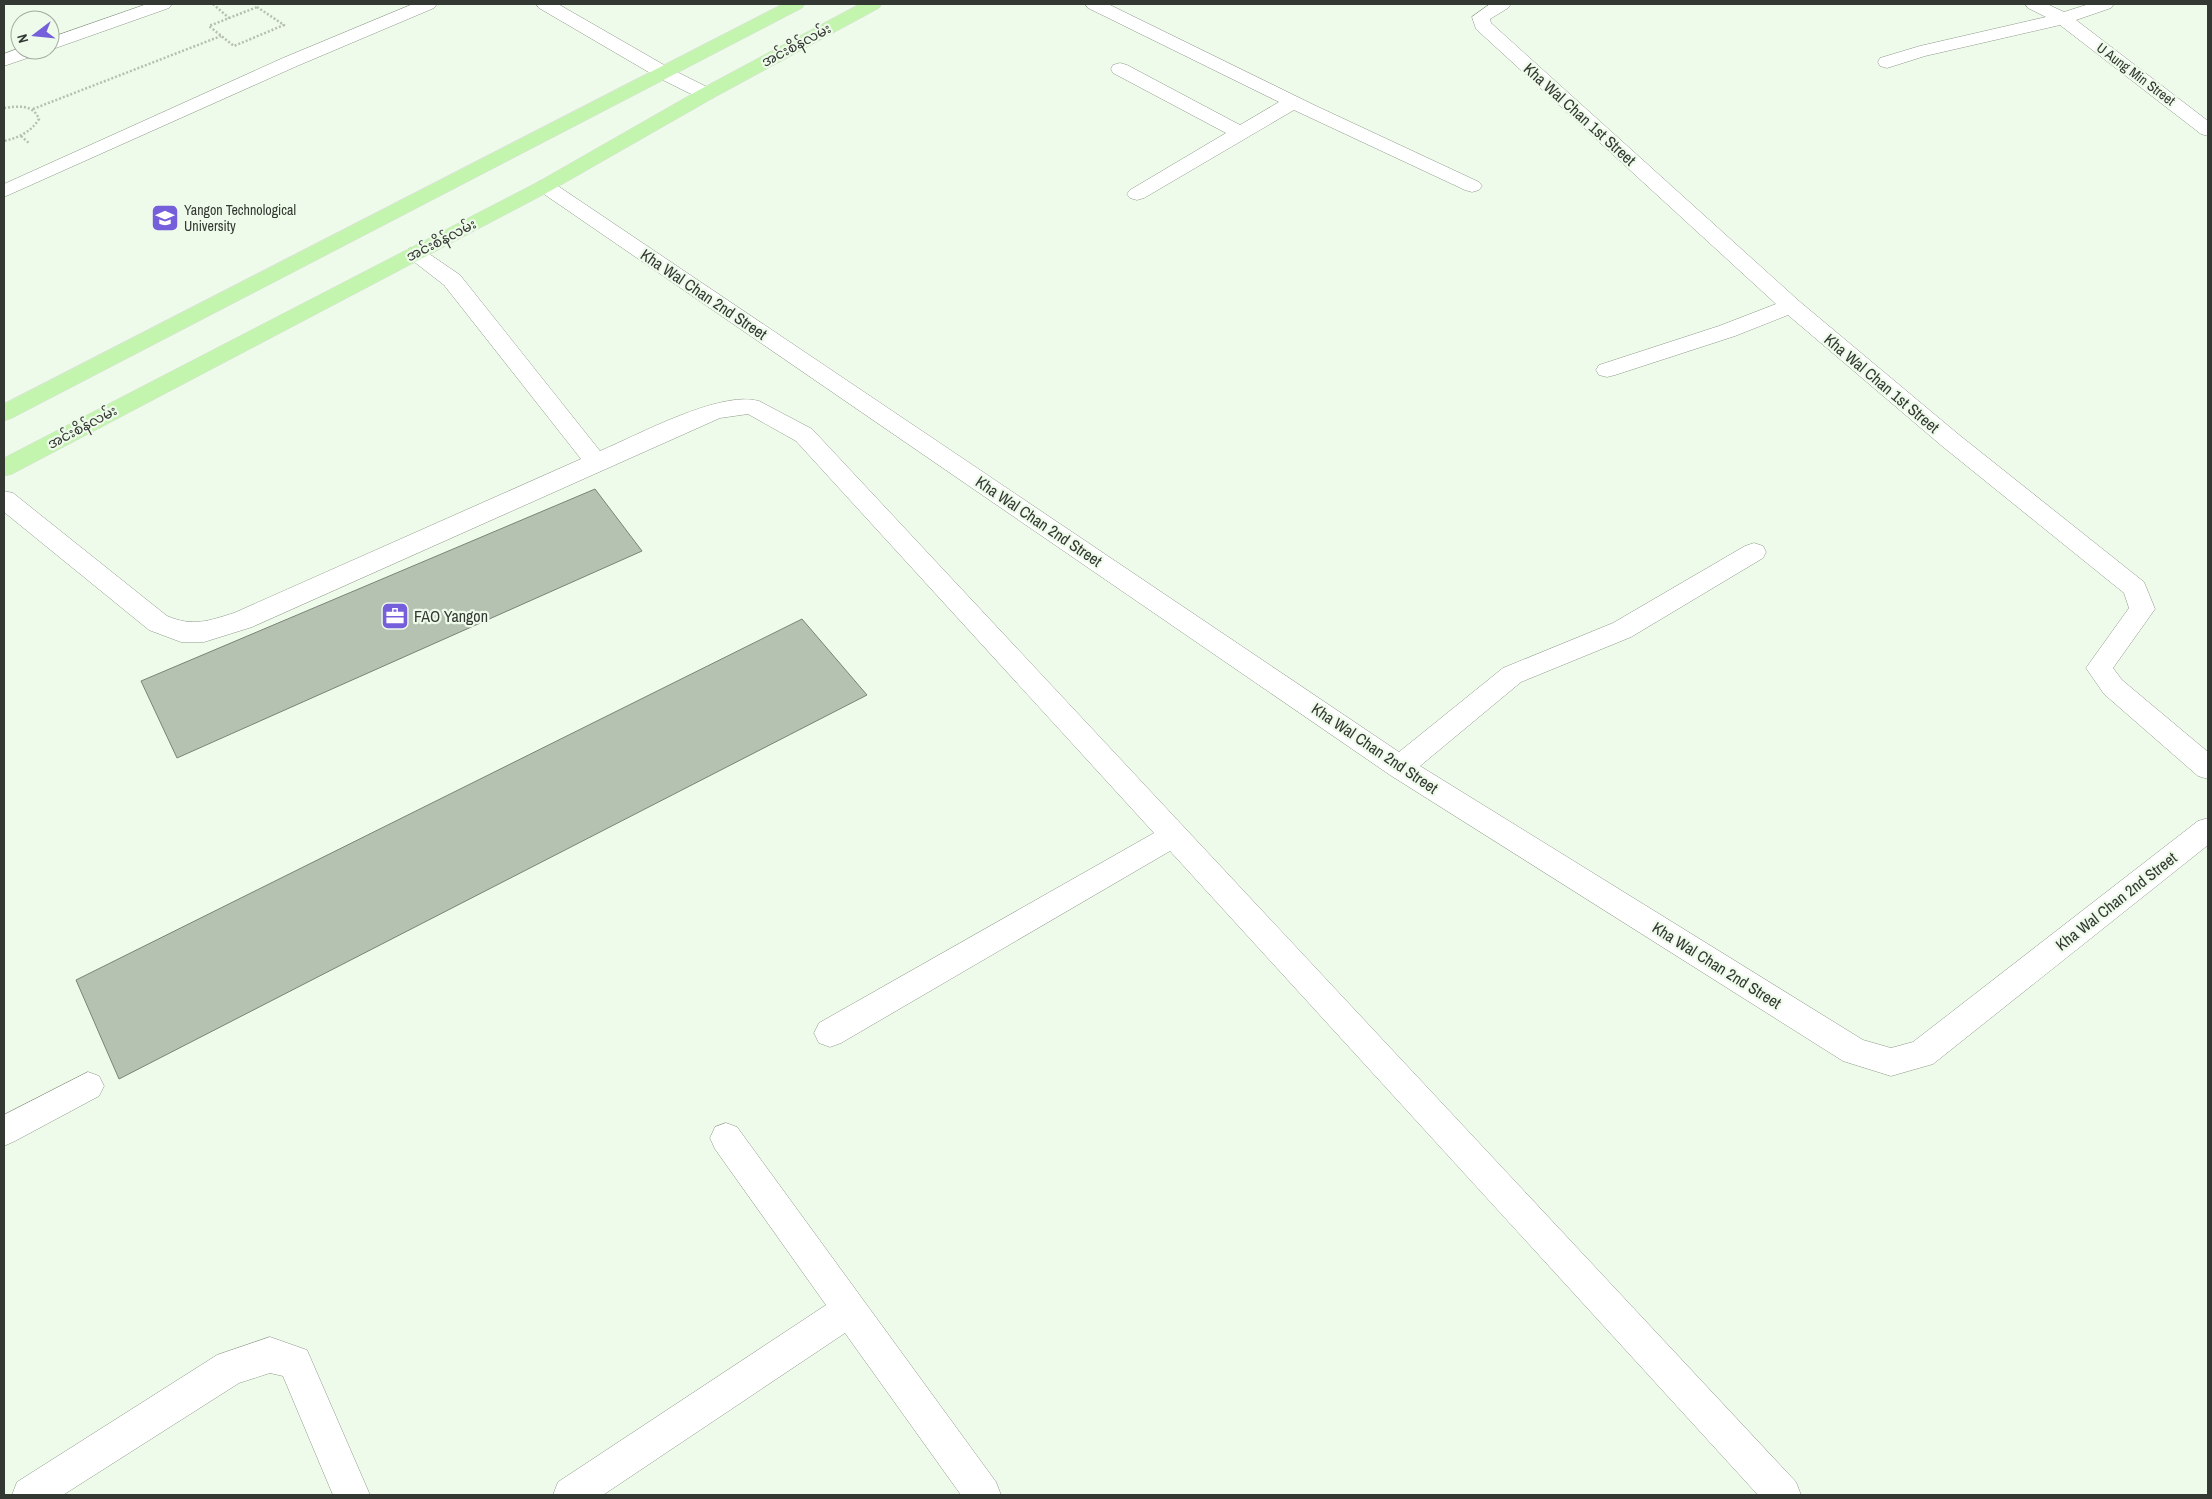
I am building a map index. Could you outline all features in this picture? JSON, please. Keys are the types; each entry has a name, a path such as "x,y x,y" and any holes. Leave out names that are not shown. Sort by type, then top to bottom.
{"main road":[{"path":"4,413 796,4"},
{"name":"အင်းစိန်လမ်း","path":"4,468 545,186 706,94 873,4"}],"street":[{"path":"60,40 163,4"},
{"path":"4,191 290,62 428,4"},
{"path":"545,4 664,73 706,94"},
{"path":"1094,4 1293,102 1472,186"},
{"name":"Kha Wal Chan 1st Street","path":"1502,4 1481,16 1482,25 1791,306 1950,440 2135,588 2142,609 2098,668 2113,687 2208,768"},
{"name":"U Aung Min Street","path":"2034,4 2063,19 2208,130"},
{"path":"1887,62 1920,52 2063,19 2105,4"},
{"path":"1120,69 1240,133"},
{"path":"1137,194 1293,102"},
{"name":"Kha Wal Chan 2nd Street","path":"545,186 1400,767 1854,1051 1891,1062 1922,1054 2208,829"},
{"path":"415,253 452,280 596,462"},
{"path":"1607,370 1727,331 1791,306"},
{"path":"4,499 158,623 181,632 204,632 243,620 596,462 715,411 750,406 804,435 1783,1495"},
{"path":"1400,767 1512,675 1622,630 1754,552"},
{"path":"830,1033 1174,835"},
{"path":"4,1131 88,1086"},
{"path":"726,1138 983,1495"},
{"path":"571,1495 850,1310"},
{"path":"30,1495 230,1368 270,1355 295,1362 352,1495"}],"path":[{"path":"213,4 229,18"},
{"path":"258,7 284,26 234,46 221,36 209,26 258,7"},
{"path":"4,108 19,107 33,109 221,36"},
{"path":"4,141 21,136 36,124 39,119 38,113 33,109"}],"building":[{"name":"FAO Yangon","path":"595,489 642,551 177,758 141,681"},
{"path":"802,619 867,695 119,1079 76,980"}],"place":[{"name":"Yangon Technological University","path":"165,218"},
{"name":"FAO Yangon","path":"395,616"}]}
